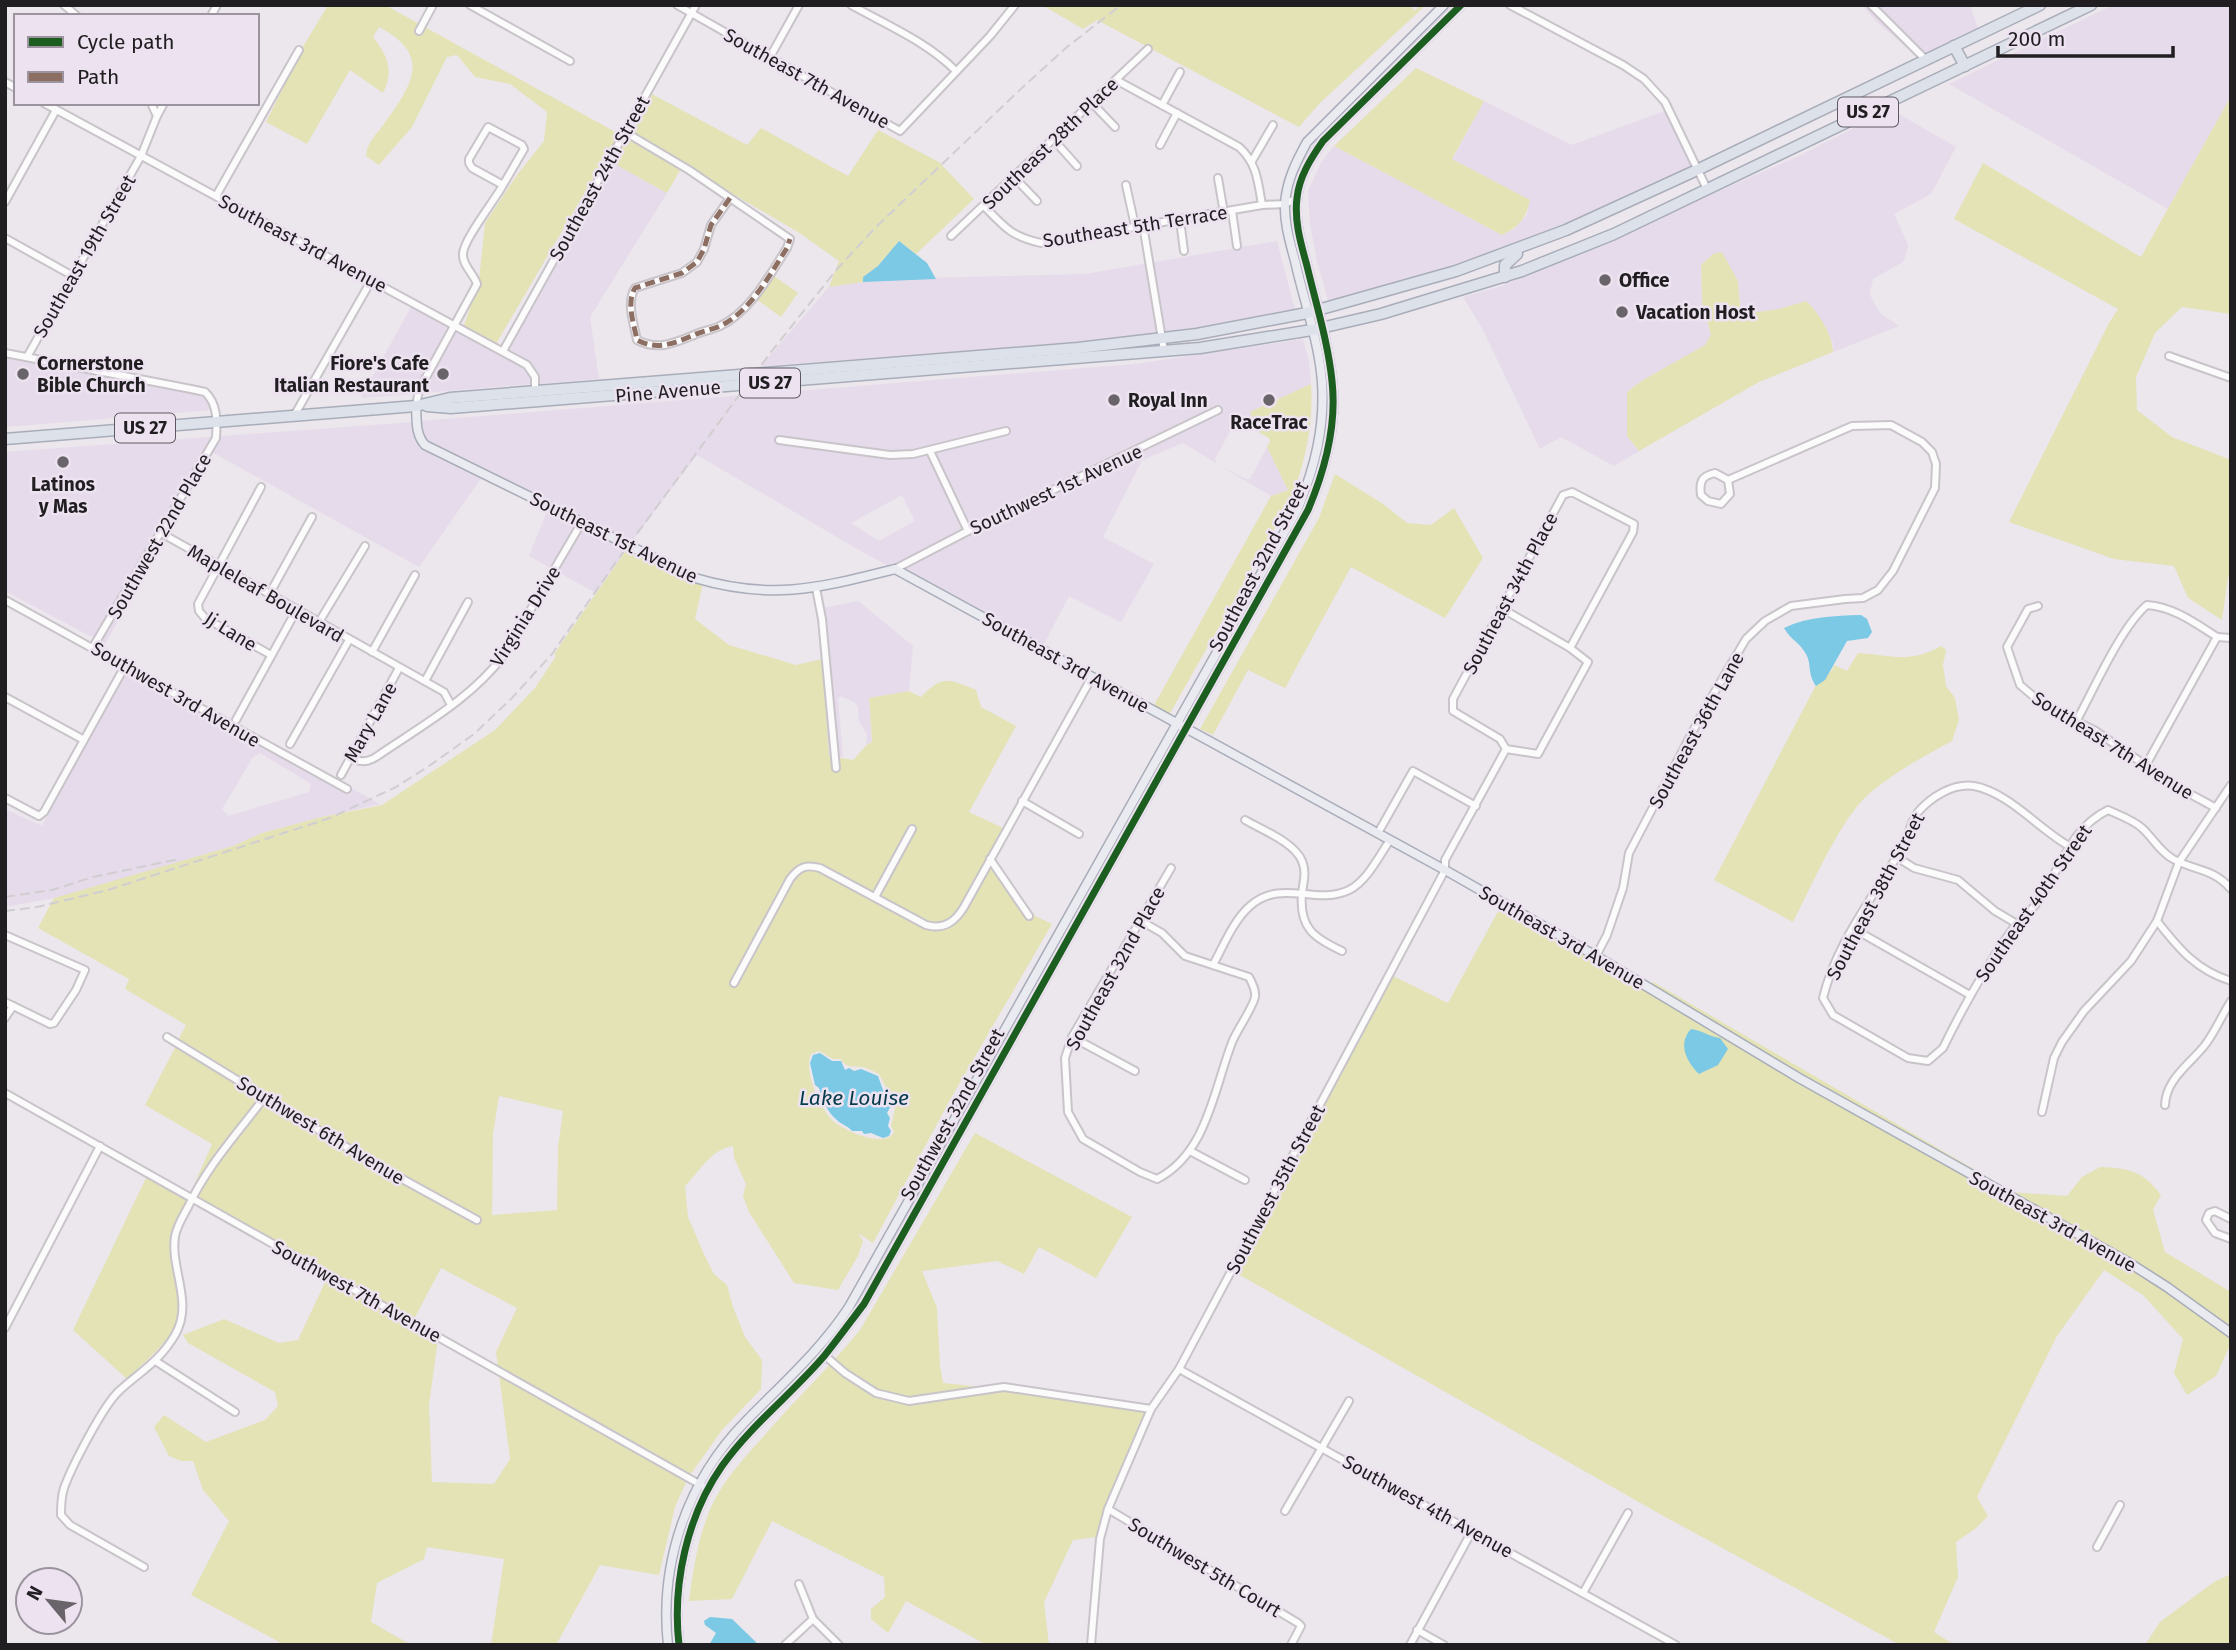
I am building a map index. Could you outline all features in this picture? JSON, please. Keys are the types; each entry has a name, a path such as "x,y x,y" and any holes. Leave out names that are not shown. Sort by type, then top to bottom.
{"highway":[{"name":"US 27","path":"1003,359 1162,339 1312,312 1448,274 1551,236 1697,170 2040,5"},
{"name":"US 27","path":"1003,359 1164,351 1317,329 1422,303 1505,277 1577,250 2091,5"},
{"path":"1954,46 1965,66"},
{"path":"1505,277 1505,265 1509,259 1551,236"},
{"name":"Pine Avenue","path":"5,439 416,406 451,408 536,396 1003,359"}],"main road":[{"path":"1317,329 1287,229 1285,204 1294,164 1307,142 1444,5"},
{"path":"1312,312 1297,227 1297,198 1311,158 1323,141 1461,5"},
{"name":"Southeast 32nd Street","path":"1177,723 1275,551 1309,482 1320,441 1323,414 1317,329"},
{"name":"Southeast 32nd Street","path":"1188,729 1308,510 1321,480 1331,429 1333,383 1317,329"},
{"name":"Southeast 1st Avenue","path":"416,406 417,430 425,445 681,572 721,586 770,591 816,588 895,569"},
{"name":"Southeast 3rd Avenue","path":"895,569 1378,833 1596,956 1799,1078 2128,1262 2231,1333"},
{"name":"Southwest 32nd Street","path":"668,1645 667,1595 670,1570 681,1527 698,1483 726,1442 817,1348 849,1307 1177,723"},
{"name":"Southwest 32nd Street","path":"678,1645 679,1581 684,1555 698,1509 708,1489 723,1465 825,1355 864,1304 1188,729"}],"street":[{"path":"419,31 433,5"},
{"path":"470,5 570,61"},
{"name":"Southeast 7th Avenue","path":"677,5 900,131 956,71"},
{"name":"Southeast 24th Street","path":"503,351 696,5"},
{"path":"770,57 799,5"},
{"path":"851,5 923,45 943,58 956,71 1015,5"},
{"path":"1510,5 1613,59 1644,79 1665,102 1707,189"},
{"path":"1871,5 1926,60"},
{"name":"Southeast 28th Place","path":"951,236 1148,49"},
{"path":"216,196 299,50"},
{"path":"1162,105 1180,72"},
{"path":"1116,80 1239,147 1256,168 1262,205"},
{"path":"1092,103 1115,127"},
{"name":"Southeast 3rd Avenue","path":"47,105 371,281 456,324 527,365 532,371 536,396"},
{"path":"152,105 157,116"},
{"path":"157,116 163,105"},
{"path":"5,202 56,110"},
{"path":"1160,145 1177,113"},
{"name":"Southeast 19th Street","path":"27,357 141,156 157,116"},
{"path":"1252,162 1273,125"},
{"path":"416,406 419,390 477,284 464,260 463,252 503,186 524,147 488,127 468,163 503,186"},
{"path":"625,132 690,170 790,239 787,248 750,301 720,326 692,335 683,342 647,345 637,340 631,305 631,295 635,288 682,273 697,262 711,226 730,198"},
{"path":"1053,139 1077,166"},
{"path":"1014,177 1037,201"},
{"path":"1218,178 1224,213"},
{"path":"1126,185 1135,226"},
{"name":"Southeast 5th Terrace","path":"984,206 1020,239 1041,243 1262,205 1285,204 1297,198"},
{"path":"1232,211 1237,246"},
{"path":"1180,220 1184,251"},
{"path":"1143,225 1164,351"},
{"path":"5,238 73,276"},
{"path":"294,416 371,281"},
{"path":"5,353 205,392 214,405 217,422"},
{"path":"2169,356 2231,378"},
{"name":"Southwest 1st Avenue","path":"895,569 1219,410"},
{"name":"Southwest 22nd Place","path":"93,647 216,439 217,422"},
{"name":"Southeast 36th Lane","path":"1596,956 1607,935 1623,888 1629,853 1704,710 1746,639 1765,621 1791,606 1863,598 1878,590 1893,571 1935,488 1936,464 1932,452 1922,442 1891,425 1852,426 1728,480"},
{"path":"779,440 890,454 930,451 1006,431"},
{"path":"930,451 968,531"},
{"name":"Southeast 36th Lane","path":"1715,473 1728,480 1730,494 1721,504 1708,501 1700,495 1699,486 1705,475 1715,473"},
{"path":"218,565 261,487"},
{"name":"Southeast 34th Place","path":"1506,749 1500,739 1453,711 1453,699 1563,495 1572,492 1634,524 1633,532 1570,648"},
{"path":"270,593 312,517"},
{"name":"Virginia Drive","path":"350,758 361,762 369,761 480,684 504,655 582,522"},
{"name":"Mapleleaf Boulevard","path":"161,533 444,692 451,705"},
{"path":"319,622 365,546"},
{"name":"Jj Lane","path":"218,565 202,592 199,611 205,618 271,655"},
{"path":"372,652 415,575"},
{"path":"816,588 822,619 836,768"},
{"name":"Southwest 3rd Avenue","path":"5,600 347,789"},
{"path":"425,681 468,602"},
{"path":"2077,720 2138,612 2147,605 2161,606 2183,615 2217,638 2231,638"},
{"name":"Southeast 7th Avenue","path":"2038,606 2028,608 2007,647 2020,685 2045,706 2077,720 2179,788 2216,808"},
{"path":"1501,608 1570,648 1587,662 1538,754 1506,749"},
{"path":"236,720 297,609"},
{"path":"2146,765 2217,638"},
{"path":"290,744 349,640"},
{"path":"5,798 39,816 44,812 125,666"},
{"name":"Mary Lane","path":"341,775 399,668"},
{"path":"734,984 790,879 799,869 810,865 931,926 942,927 960,914 1092,677"},
{"path":"5,697 84,740"},
{"name":"Southwest 35th Street","path":"1091,1645 1100,1539 1108,1509 1152,1409 1179,1369 1445,870 1445,860 1506,749"},
{"path":"1378,833 1413,771 1476,806"},
{"path":"2042,1112 2054,1058 2062,1042 2084,1010 2131,961 2157,921 2179,862 2231,785"},
{"name":"Southeast 38th Street","path":"1908,1058 1833,1015 1823,998 1829,974 1907,838 1916,813 1932,799 1954,788 1974,786 1997,795 2070,846"},
{"path":"1022,801 1079,834"},
{"name":"Southeast 40th Street","path":"1908,1058 1928,1061 1943,1048 1970,995 2017,924 2036,903 2087,823 2108,810 2142,828 2162,852 2179,862"},
{"path":"1245,820 1288,846 1302,860 1306,877 1302,893 1303,916 1310,932 1321,941 1342,951"},
{"path":"875,897 912,829"},
{"path":"1213,965 1238,919 1252,904 1269,894 1285,891 1325,897 1349,890 1360,881 1390,840"},
{"path":"1895,856 1914,868 1958,880 1995,911 2017,924"},
{"path":"990,859 1029,916"},
{"path":"2179,862 2208,871 2224,880 2231,889"},
{"name":"Southeast 32nd Place","path":"1171,868 1072,1037 1065,1058 1068,1112 1083,1139 1157,1180 1170,1173 1190,1151"},
{"path":"1141,921 1162,933 1185,956 1248,976 1255,987 1255,1000 1241,1022 1226,1056 1214,1101 1190,1151 1245,1180"},
{"path":"2157,921 2172,941 2199,966 2211,975 2231,981"},
{"path":"1854,929 1970,995"},
{"path":"5,935 85,970 54,1023 50,1024 5,1002"},
{"path":"2165,1105 2171,1084 2205,1044 2231,1001"},
{"path":"5,1018 13,1006"},
{"name":"Southwest 6th Avenue","path":"167,1037 366,1159 477,1220"},
{"path":"1072,1037 1135,1071"},
{"name":"Southwest 7th Avenue","path":"5,1093 708,1489"},
{"path":"144,1567 70,1525 61,1515 64,1489 106,1406 118,1392 157,1362 175,1335 183,1319 174,1254 176,1233 212,1163 264,1098"},
{"path":"5,1328 100,1146"},
{"path":"2231,1220 2215,1211 2209,1213 2206,1220 2215,1233 2231,1239"},
{"path":"817,1348 845,1373 876,1393 909,1401 1004,1387 1152,1409"},
{"path":"157,1362 235,1412"},
{"name":"Southwest 4th Avenue","path":"1179,1369 1676,1645"},
{"path":"1285,1511 1349,1401"},
{"path":"2097,1547 2120,1505"},
{"name":"Southwest 5th Court","path":"1108,1509 1298,1623 1301,1626 1291,1645"},
{"path":"1583,1593 1628,1513"},
{"path":"1409,1645 1472,1531"},
{"path":"799,1584 813,1619 839,1645"},
{"path":"785,1645 813,1619"},
{"path":"1418,1630 1444,1645"}],"shaded area":[{"path":"1862,5 1970,5 1978,28 1918,57 1877,22"},
{"path":"2113,5 2231,5 2231,96 2168,209 1949,84"},
{"path":"1484,101 1572,145 1670,109 1692,167 1551,232 1433,275 1329,304 1310,224 1308,191 1321,163 1334,146 1502,235 1514,229 1527,215 1529,200 1452,160"},
{"path":"1891,109 1894,118 1899,114 1956,147 1931,194 1894,214 1908,245 1906,255 1903,262 1873,279 1871,297 1880,313 1899,326 1833,352 1833,343 1806,301 1779,309 1750,313 1740,306 1738,281 1701,266 1702,302 1711,335 1705,345 1627,392 1627,436 1639,451 1614,466 1561,437 1540,449 1483,330 1463,297 1502,286 1801,155"},
{"path":"611,162 667,193 590,317 599,379 538,384 536,370 530,363 507,350"},
{"path":"1277,241 1296,313 1134,339 761,366 829,287 924,278 1085,274"},
{"path":"412,305 451,326 415,394 361,398"},
{"path":"457,329 525,367 532,384 422,393"},
{"path":"1303,339 1311,384 1250,412 1260,433 1235,422 1215,459 1216,463 1183,443 1142,460 1103,537 1154,564 1121,622 1069,596 1043,646 897,567 890,567 866,554 697,455 630,544 427,443 422,436 420,421 1135,364","holes":["902,495 915,521 879,541 851,523"]},
{"path":"5,356 203,395 212,410 5,427"},
{"path":"413,422 416,438 482,477 419,567 212,452 105,644 5,591 5,452"},
{"path":"1267,447 1288,490 1271,496 1217,464 1250,479"},
{"path":"548,509 627,549 596,593 529,556"},
{"path":"858,601 913,646 909,691 869,698 872,742 866,744 867,735 859,721 858,707 854,702 840,696 838,699 843,757 829,756 818,609"},
{"path":"130,663 380,804 262,833 233,846 60,897 5,907 5,809 42,826","holes":["164,685 351,788 349,793 207,717 161,690","260,753 311,784 309,792 228,816 222,809 253,757"]}],"green space":[{"path":"328,5 385,5 619,134 496,344 464,326 479,280 485,223 544,141 547,112 510,84 475,77 457,55 447,57 412,127 379,165 366,156 368,147 403,96 412,71 412,59 396,38 379,27 373,37 386,57 389,71 383,93 350,70 307,144 266,122 304,45"},
{"path":"1042,5 1410,5 1415,11 1420,5 1426,5 1320,103 1299,127 1097,20 1083,29"},
{"path":"1416,68 1484,101 1452,159 1530,200 1521,221 1508,232 1502,235 1334,146"},
{"path":"650,93 747,145 761,128 848,176 878,130 939,162 974,199 916,254 899,241 878,266 863,277 863,282 829,287 839,261 798,232 683,165 667,193 611,162"},
{"path":"2231,96 2231,314 2182,307 2155,333 2136,377 2137,410 2172,437 2231,460 2231,573 2228,577 2222,620 2188,598 2174,566 2114,559 2009,522 2118,309 1954,219 1983,163 2141,257"},
{"path":"1722,252 1738,281 1740,306 1750,313 1779,309 1806,301 1824,324 1833,352 1759,382 1639,451 1627,436 1627,392 1705,345 1711,335 1702,302 1701,265 1713,254"},
{"path":"774,276 798,293 781,317 756,299"},
{"path":"1311,384 1307,443 1291,500 1169,715 1153,707 1271,496 1288,490 1267,447 1269,438 1260,433 1250,412"},
{"path":"1335,474 1383,504 1407,523 1431,525 1454,508 1483,558 1445,618 1351,567 1285,688 1248,670 1213,735 1200,729 1319,518"},
{"path":"627,549 703,583 695,619 729,645 796,665 822,659 829,756 853,760 872,742 869,698 909,691 921,697 935,685 947,681 976,690 981,707 1016,726 969,812 1003,828 971,890 952,918 942,923 931,923 822,865 807,862 806,867 819,871 920,925 941,931 956,923 962,916 990,865 1028,920 1033,917 1008,879 1035,916 1052,924 951,1098 873,1243 858,1233 863,1241 858,1256 838,1290 794,1283 749,1212 743,1196 746,1184 734,1158 733,1146 712,1156 685,1186 688,1217 703,1252 714,1274 727,1285 745,1337 762,1360 761,1389 722,1430 690,1475 498,1367 496,1352 517,1308 441,1268 414,1319 196,1198 215,1165 265,1102 365,1162 478,1224 481,1219 368,1157 178,1040 186,1025 125,989 129,979 38,928 54,898 233,846 262,833 382,805 495,730 535,688 556,656 554,654","holes":["819,1051 833,1059 840,1059 847,1066 863,1067 879,1074 894,1102 891,1126 894,1132 890,1137 865,1137 838,1125 828,1115 814,1089 809,1069 811,1054","499,1096 563,1111 558,1147 557,1210 492,1215 493,1134"]},
{"path":"1941,646 1946,650 1943,665 1946,686 1955,698 1959,720 1952,741 1889,778 1859,804 1827,853 1793,922 1714,880 1816,685 1834,665 1847,671 1858,653 1910,657"},
{"path":"1505,898 2001,1185 2000,1187 1801,1075 1504,900"},
{"path":"1501,906 2126,1264 2231,1337 2231,1343 2216,1376 2187,1395 2174,1373 2183,1339 2143,1295 2104,1270 2057,1336 1977,1497 1988,1516 1956,1542 1958,1577 1934,1632 1954,1645 1900,1645 1660,1514 1238,1274 1387,973 1448,1003"},
{"path":"176,1046 260,1099 210,1161 190,1194 212,1144 145,1105"},
{"path":"975,1133 1132,1217 1096,1278 1039,1247 1024,1274 997,1261 922,1271 937,1308 943,1383 1158,1405 1118,1481 1096,1537 1073,1540 1044,1602 1049,1645 987,1645 906,1601 888,1633 871,1619 871,1609 885,1597 884,1577 772,1521 732,1599 689,1601 703,1530 721,1488 748,1454 860,1330"},
{"path":"2100,1167 2135,1172 2161,1195 2153,1210 2165,1252 2231,1292 2231,1329 2009,1192 2067,1196 2082,1177"},
{"path":"146,1178 187,1200 171,1242 180,1309 175,1325 164,1343 127,1379 73,1330"},
{"path":"264,1243 438,1339 429,1405 432,1482 494,1484 510,1459 499,1374 687,1480 675,1507 659,1575 600,1565 556,1645 491,1645 504,1559 427,1547 424,1559 377,1583 371,1622 411,1645 285,1645 191,1595 229,1521 203,1490 193,1461 181,1461 169,1456 154,1427 164,1415 206,1442 265,1420 278,1406 275,1392 188,1343 183,1335 224,1319 279,1343 298,1340 326,1280"},
{"path":"2231,1574 2231,1645 2145,1645 2160,1622 2214,1582"}],"water":[{"path":"899,241 927,263 936,279 863,282 863,277 878,266"},
{"path":"1861,615 1867,619 1872,632 1868,638 1847,641 1825,680 1816,686 1806,654 1784,628 1812,619"},
{"path":"1691,1029 1720,1038 1728,1049 1718,1065 1699,1074 1685,1053 1685,1041"},
{"name":"Lake Louise","path":"820,1053 832,1061 841,1061 845,1070 861,1069 878,1076 892,1104 887,1113 890,1118 889,1136 883,1138 871,1133 852,1131 830,1113 819,1088 815,1085 810,1063 813,1055"},
{"path":"710,1617 732,1619 759,1645 709,1645 716,1633 705,1625 704,1621"}],"railway":[{"path":"5,911 37,907 108,890 330,818 396,787 474,734 552,654 616,562 771,352 838,268 876,227 1024,86 1067,47 1121,5"},
{"path":"5,897 52,890 93,877 179,859"}],"marked path":[{"path":"730,198 711,225 697,262 682,273 635,288 631,307 637,340 652,345 666,345 731,320 750,303 787,248 790,239"}],"cycle path":[{"path":"679,1645 677,1622 680,1575 691,1529 710,1486 733,1451 813,1369 864,1304 1308,510 1328,447 1333,398 1325,337 1297,224 1296,207 1300,183 1323,141 1461,5"}],"place":[{"name":"Office","path":"1605,280"},
{"name":"Vacation Host","path":"1622,312"},
{"name":"Cornerstone Bible Church","path":"23,374"},
{"name":"Fiore's Cafe Italian Restaurant","path":"443,374"},
{"name":"Royal Inn","path":"1114,400"},
{"name":"RaceTrac","path":"1269,400"},
{"name":"Latinos y Mas","path":"63,462"}]}
